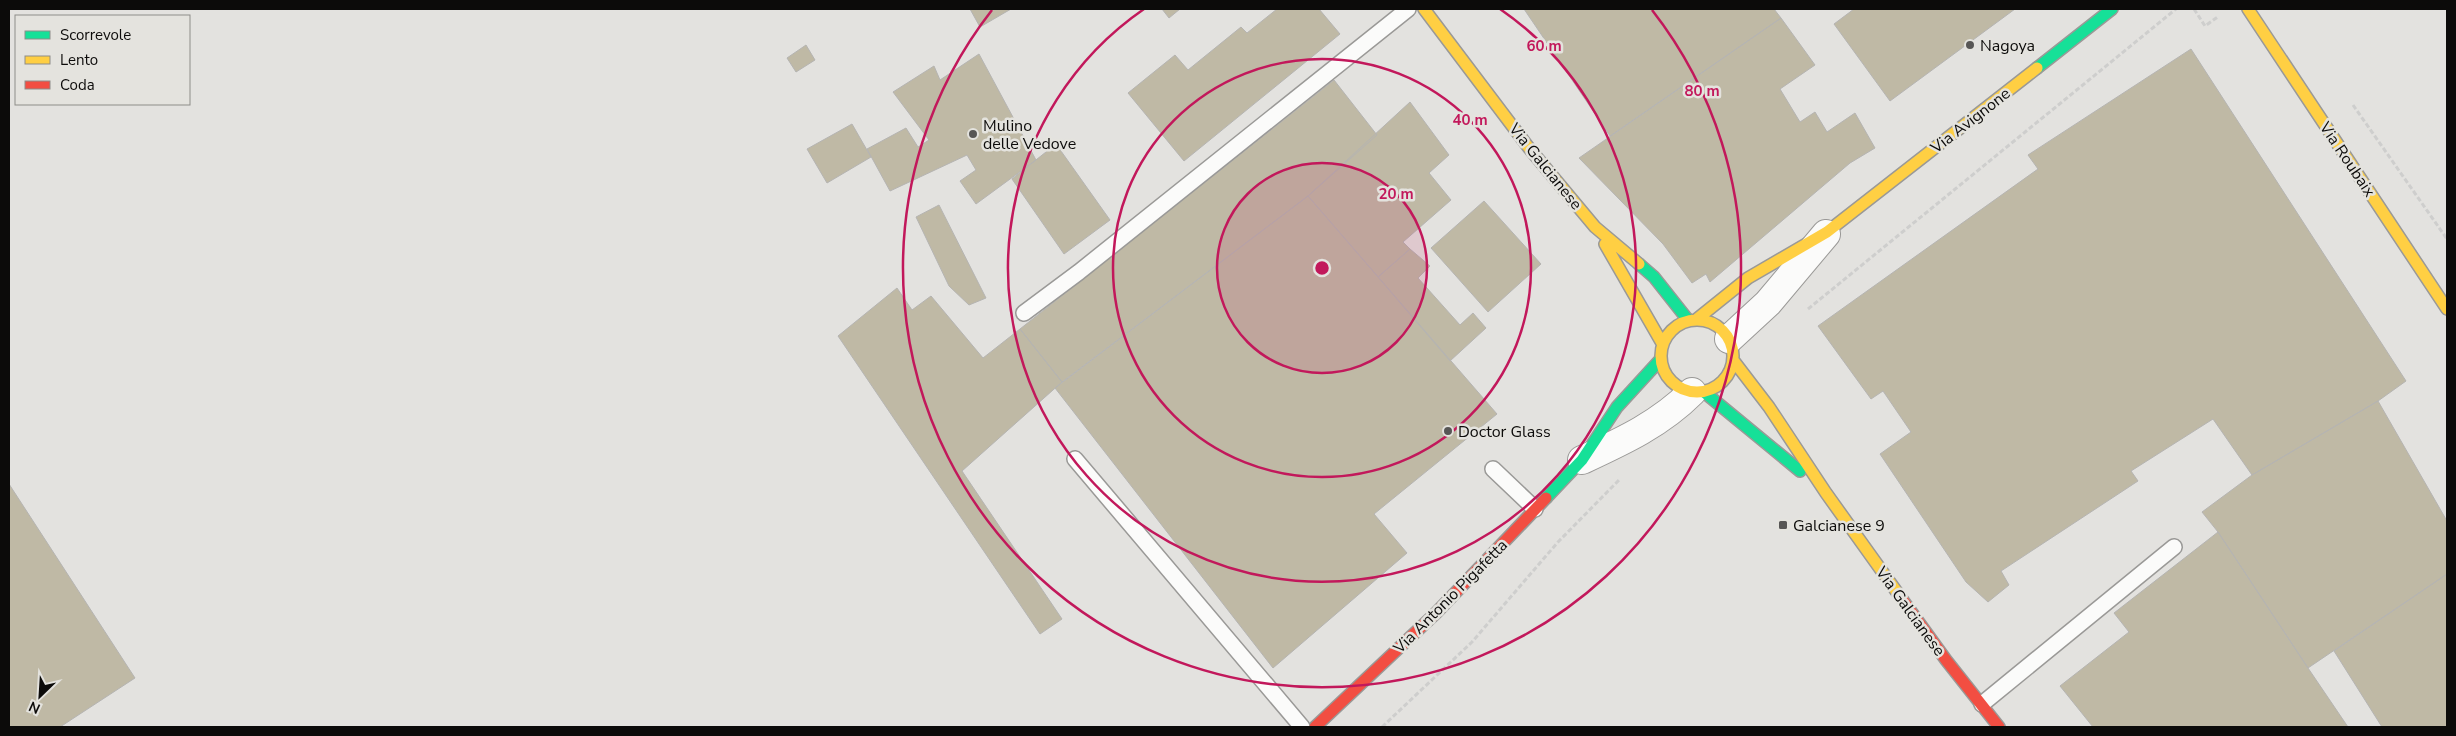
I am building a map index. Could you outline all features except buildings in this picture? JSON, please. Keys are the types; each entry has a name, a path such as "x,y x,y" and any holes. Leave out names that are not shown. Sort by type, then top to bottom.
{"street":[{"name":"Via Galcianese","path":"1424,9 1530,148 1595,228 1662,343"},
{"name":"Via Avignone","path":"1693,320 1748,278 1827,232 2112,9"},
{"name":"Via Roubaix","path":"2248,9 2447,309"},
{"name":"Via Galcianese","path":"1595,228 1654,277 1693,320 1716,325 1826,493 1946,660 1999,727"},
{"name":"Via Avignone","path":"1731,350 1827,232"},
{"path":"1660,360 1662,343 1677,325 1693,320"},
{"path":"1698,392 1723,381 1731,350"},
{"name":"Via Galcianese","path":"1660,360 1664,372 1671,382 1681,389 1698,392 1749,427 1826,493"},
{"name":"Via Antonio Pigafetta","path":"1315,727 1436,613 1582,460 1617,407 1660,360"},
{"name":"Via Antonio Pigafetta","path":"1582,460 1640,433 1698,392"}],"lane":[{"path":"1024,313 1079,272 1408,9"},
{"path":"1075,459 1302,727"},
{"path":"1493,469 1535,509"},
{"path":"1982,704 2174,547"}],"path":[{"path":"1801,314 2176,9"},
{"path":"2194,9 2206,26 2221,14"},
{"path":"2352,104 2447,239"},
{"path":"1382,727 1472,642 1558,542 1627,472"}],"traffic: fast":[{"path":"2037,68 2112,9"},
{"path":"1639,264 1654,277 1688,320"},
{"path":"1546,498 1582,460 1617,407 1660,360"},
{"path":"1704,392 1800,471"}],"traffic: slow":[{"path":"1424,9 1529,148 1595,227 1639,264"},
{"path":"2248,9 2447,309"},
{"path":"1697,319 1748,278 1827,232 2037,68"},
{"path":"1605,244 1662,343"},
{"path":"1704,320 1723,330 1731,342 1733,356 1731,370 1723,382 1711,390 1690,392 1671,382 1663,370 1661,349 1671,330 1683,322 1704,320"},
{"path":"1733,360 1769,407 1826,493 1899,595"}],"traffic: jam":[{"path":"1315,727 1436,613 1546,498"},
{"path":"1899,595 1946,660 1999,727"}],"place":[{"name":"Nagoya","path":"1970,45"},
{"name":"Mulino delle Vedove","path":"973,134"},
{"name":"Doctor Glass","path":"1448,431"},
{"name":"Galcianese 9","path":"1783,525"}]}
